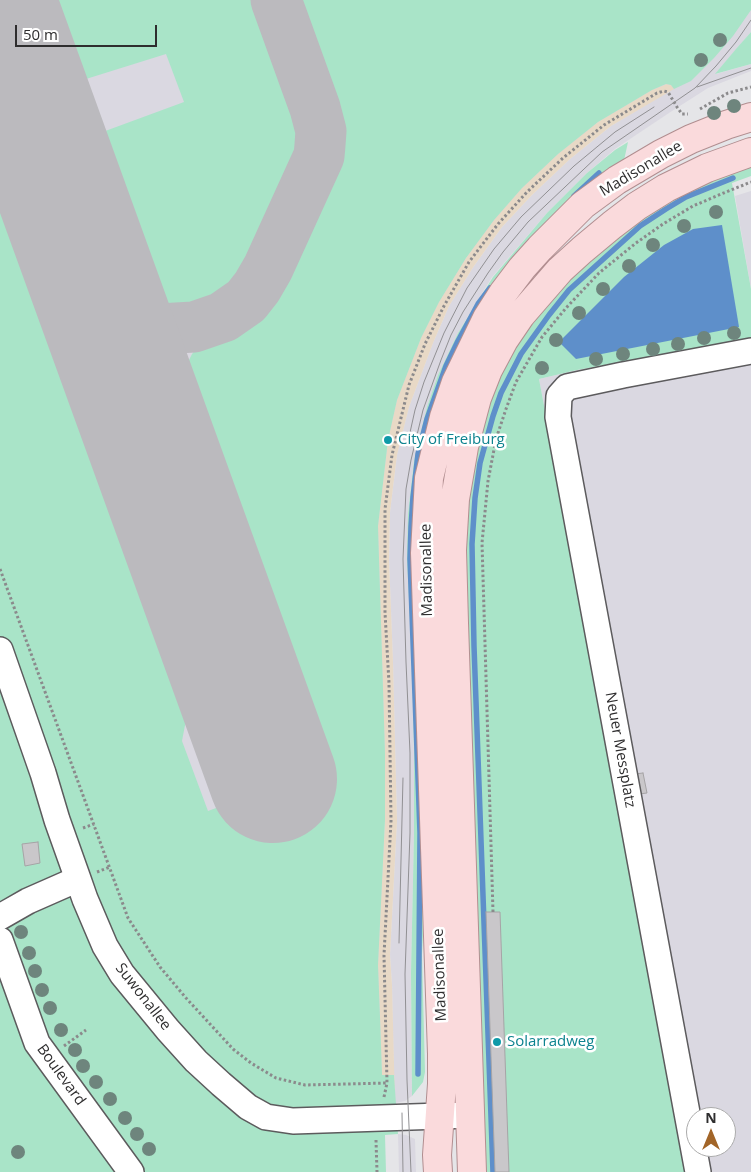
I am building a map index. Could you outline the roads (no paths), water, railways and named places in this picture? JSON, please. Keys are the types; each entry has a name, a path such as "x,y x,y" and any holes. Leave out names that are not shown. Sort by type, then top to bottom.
{"main road":[{"name":"Madisonallee","path":"438,1172 437,1155 442,1054 425,554 429,478 444,417 456,382 487,318 503,293 540,248 583,205 617,180 661,154 717,128 751,117"},
{"name":"Madisonallee","path":"472,1172 452,550 455,498 464,447 477,398 488,370 516,321 555,276 582,250 637,206 666,188 707,168 751,152"}],"street":[{"name":"Neuer Messplatz","path":"698,1172 558,417 559,396 567,387 751,351"},
{"name":"Suwonallee","path":"0,650 85,899 105,946 122,974 184,1048 248,1107 266,1117 293,1121 470,1115"},
{"path":"0,917 28,901 78,878"},
{"name":"Boulevard","path":"0,940 37,1043 131,1172"}],"water":[{"path":"722,225 739,327 576,359 559,342 624,277 664,245 693,229"}],"waterway":[{"path":"574,196 599,173"},
{"path":"493,1172 472,544 475,498 480,463 501,393 521,354 569,290 640,226 686,197 733,178"},
{"path":"418,1074 420,833 410,559 413,497 418,454 427,419 446,366 478,304 490,288"}],"tram line":[{"path":"411,1172 405,974 410,833 410,753 403,559 406,489 423,410 451,335 463,312 503,252 528,222 602,152 695,88 736,42 751,20"},
{"path":"697,87 751,68"},
{"path":"407,446 415,410 424,382 444,333 467,288 494,249 521,217 574,166 615,132 654,107"},
{"path":"399,943 403,778"},
{"path":"402,1113 403,1172"}],"place":[{"name":"City of Freiburg","path":"388,440"},
{"name":"Solarradweg","path":"497,1042"}]}
